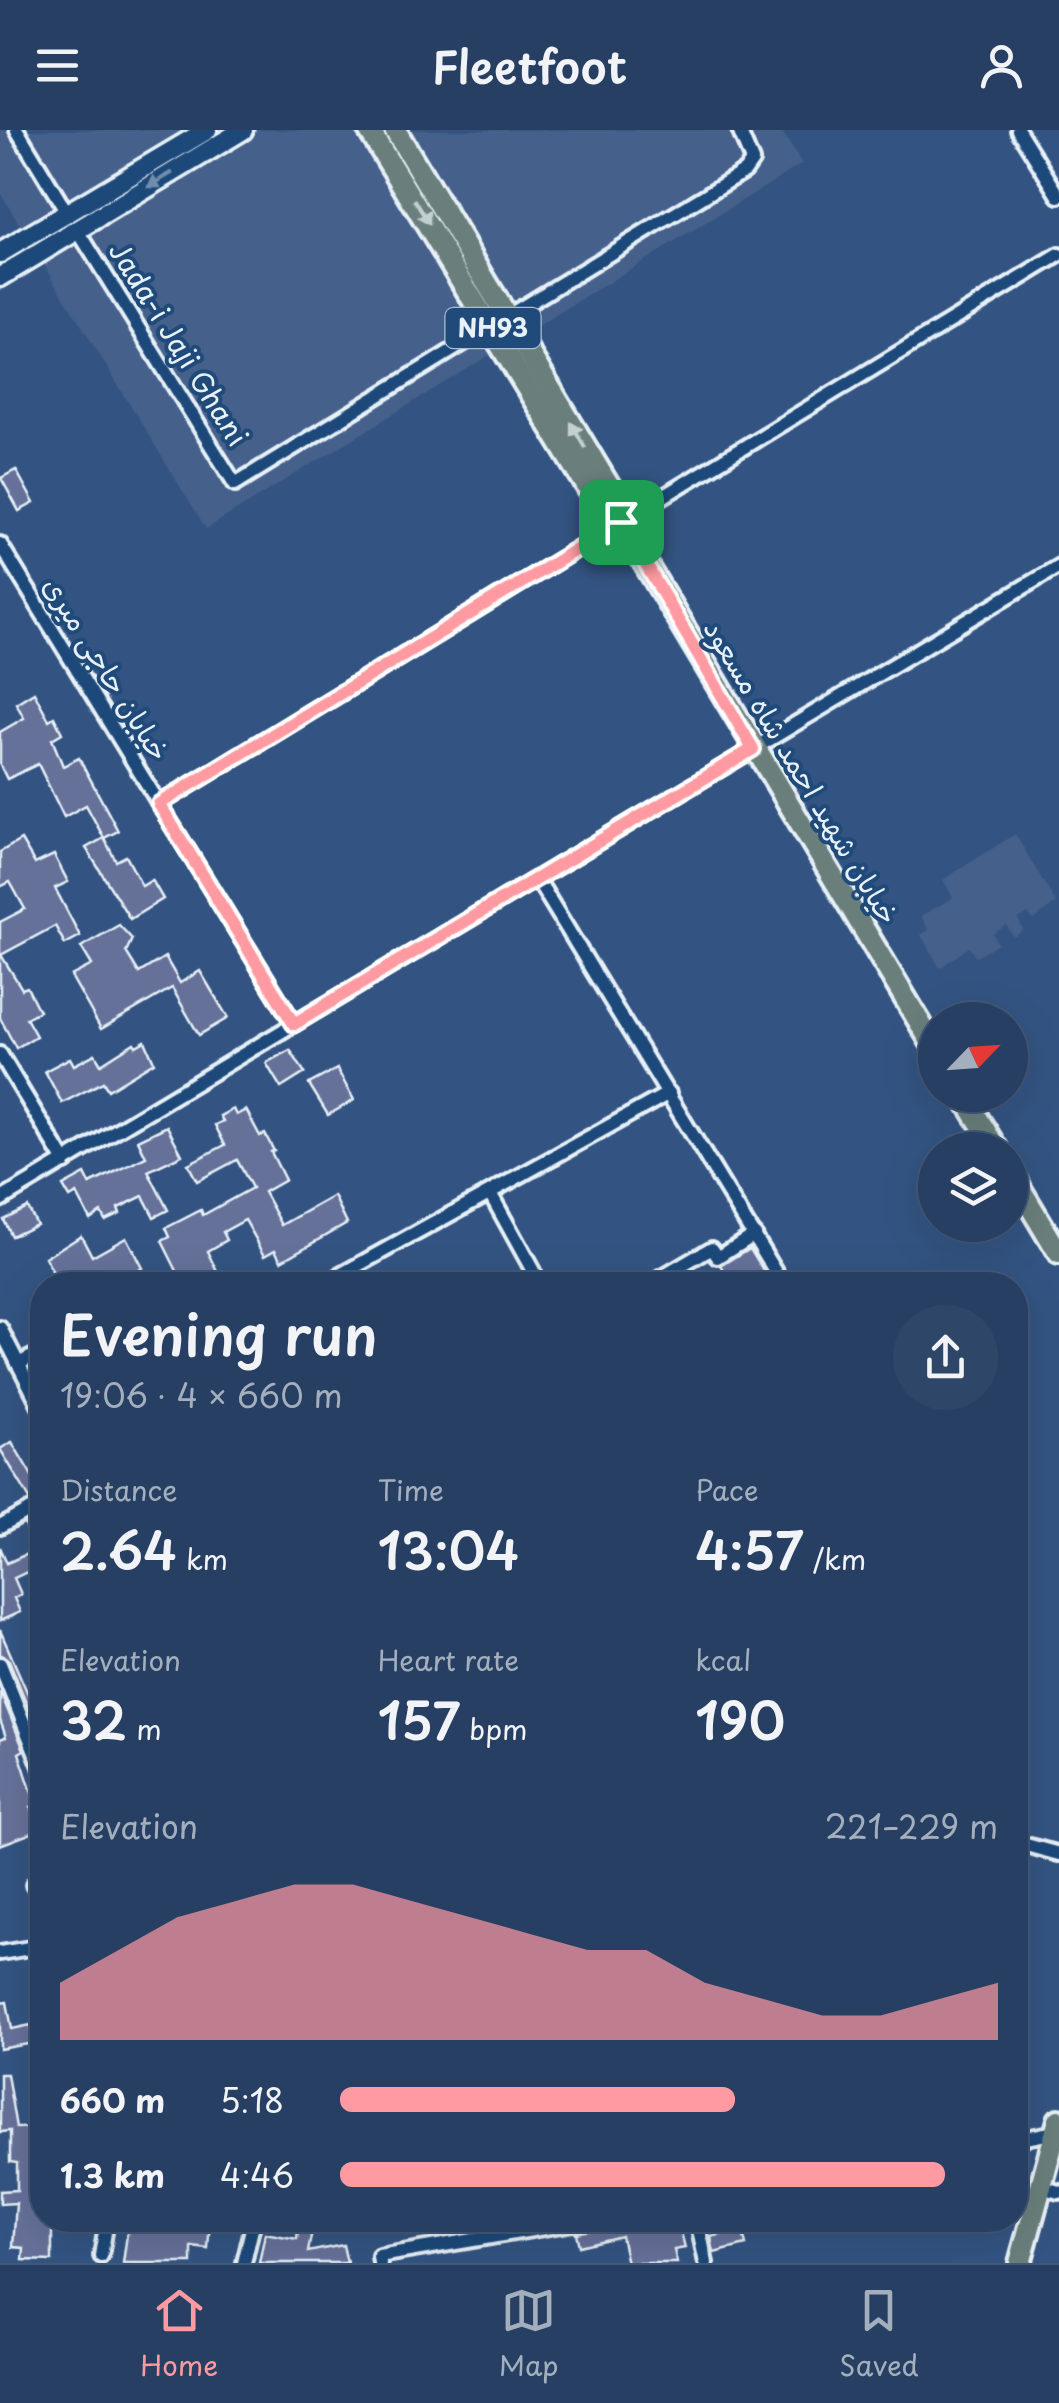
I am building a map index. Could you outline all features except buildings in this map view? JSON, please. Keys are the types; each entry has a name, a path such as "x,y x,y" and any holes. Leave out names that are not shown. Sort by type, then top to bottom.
{"main road":[{"path":"0,277 72,221 207,130"},
{"path":"0,254 72,221 244,130"},
{"name":"خیابان شهید احمد شاه مسعود","path":"369,130 610,490 621,522 918,1020"},
{"name":"خیابان شهید احمد شاه مسعود","path":"395,130 500,321"},
{"path":"1028,1199 1056,1242"},
{"path":"1020,2263 1050,2189 1057,2126"}],"street":[{"name":"Jada-i Jaji Ghani","path":"18,130 235,484 745,171 752,161 739,130"},
{"path":"1018,130 1059,196"},
{"path":"159,804 1059,255"},
{"name":"خیابان حاجی میری","path":"0,544 294,1024"},
{"path":"0,1200 1059,566"},
{"path":"537,878 776,1272"},
{"path":"0,1054 64,1162"},
{"path":"346,1272 669,1093"},
{"path":"490,1193 533,1270"},
{"path":"671,1272 712,1248 718,1257 754,1234"},
{"path":"0,1328 30,1387"},
{"path":"18,1364 30,1358"},
{"path":"0,1527 30,1511"},
{"path":"0,1664 30,1739"},
{"path":"1028,1846 1059,1854"},
{"path":"0,1952 30,1948"},
{"path":"1028,2136 1057,2126"},
{"path":"101,2256 105,2232"},
{"path":"244,2263 251,2232"},
{"path":"380,2263 379,2256 520,2232"},
{"path":"700,2232 706,2263"}],"shaded area":[{"path":"0,130 781,130 802,164 206,529 0,192"},
{"path":"1015,834 1056,903 1034,920 1028,914 1018,919 1023,930 1014,937 1006,925 993,934 998,944 976,957 969,947 940,968 921,935 929,930 921,916 953,898 943,880"}],"route":[{"path":"621,522 753,749 294,1024 159,804 621,522"}]}
